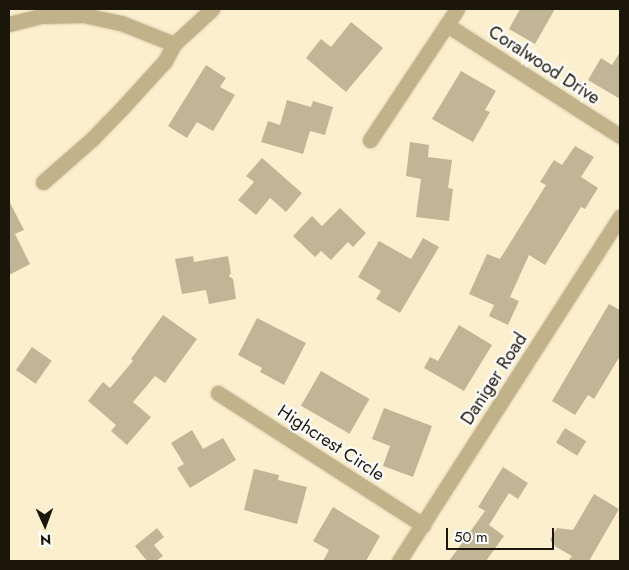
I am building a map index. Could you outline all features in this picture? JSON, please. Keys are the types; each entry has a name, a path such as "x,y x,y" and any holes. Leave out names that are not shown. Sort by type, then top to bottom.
{"street":[{"path":"43,182 93,138 165,61 174,44 212,9"},
{"path":"370,140 457,9"},
{"path":"9,24 42,16 83,15 121,23 174,44"},
{"name":"Coralwood Drive","path":"447,25 620,136"},
{"name":"Daniger Road","path":"399,561 620,217"},
{"name":"Highcrest Circle","path":"218,392 423,525"}],"building":[{"path":"520,9 555,9 535,44 509,29"},
{"path":"351,22 383,48 346,92 306,58 321,39 331,47"},
{"path":"620,52 620,99 588,80 601,58 612,65"},
{"path":"206,65 226,78 220,87 235,95 213,131 197,122 187,138 168,126"},
{"path":"461,71 496,91 485,110 490,112 473,142 432,119"},
{"path":"287,100 311,107 313,101 333,107 325,135 310,131 303,154 261,142 268,121 280,125"},
{"path":"410,142 429,145 428,157 452,160 448,188 453,189 449,221 416,217 421,179 406,176"},
{"path":"575,146 594,157 581,177 598,188 585,209 581,207 545,265 529,255 510,297 519,301 508,325 489,316 494,305 469,294 487,254 500,259 546,185 540,182 554,160 562,165"},
{"path":"262,158 302,193 286,212 270,198 256,215 238,200 254,182 246,176"},
{"path":"9,201 24,230 15,234 30,264 9,275"},
{"path":"340,208 366,233 353,247 348,242 331,260 321,251 315,257 293,236 312,216 322,226"},
{"path":"423,238 439,247 400,313 376,299 381,291 358,277 379,241 411,259"},
{"path":"193,256 194,262 228,256 231,273 229,276 233,279 236,299 209,304 206,290 182,294 175,259"},
{"path":"609,304 620,310 620,356 594,399 588,395 575,415 552,401"},
{"path":"163,315 197,339 165,383 155,376 133,402 151,417 127,445 111,431 116,425 88,401 103,382 110,388 133,361 131,359"},
{"path":"257,318 306,343 284,385 260,372 262,368 238,355"},
{"path":"459,325 492,345 464,391 424,368 430,357 438,361"},
{"path":"32,347 52,361 36,384 16,370"},
{"path":"321,371 369,399 349,434 301,406"},
{"path":"384,408 432,426 413,477 383,466 390,446 372,439"},
{"path":"565,428 586,441 577,456 556,442"},
{"path":"192,430 203,449 223,438 236,460 190,488 177,468 184,464 171,443"},
{"path":"503,467 528,483 518,499 509,493 489,525 504,536 486,561 449,561 485,511 478,507"},
{"path":"254,469 279,475 278,480 307,487 297,524 244,510"},
{"path":"594,494 619,509 589,561 568,561 572,556 556,547 550,540 557,528 573,530"},
{"path":"333,507 380,536 366,561 323,561 329,550 313,541"},
{"path":"157,528 164,537 154,545 163,556 156,561 147,561 135,546"}]}
